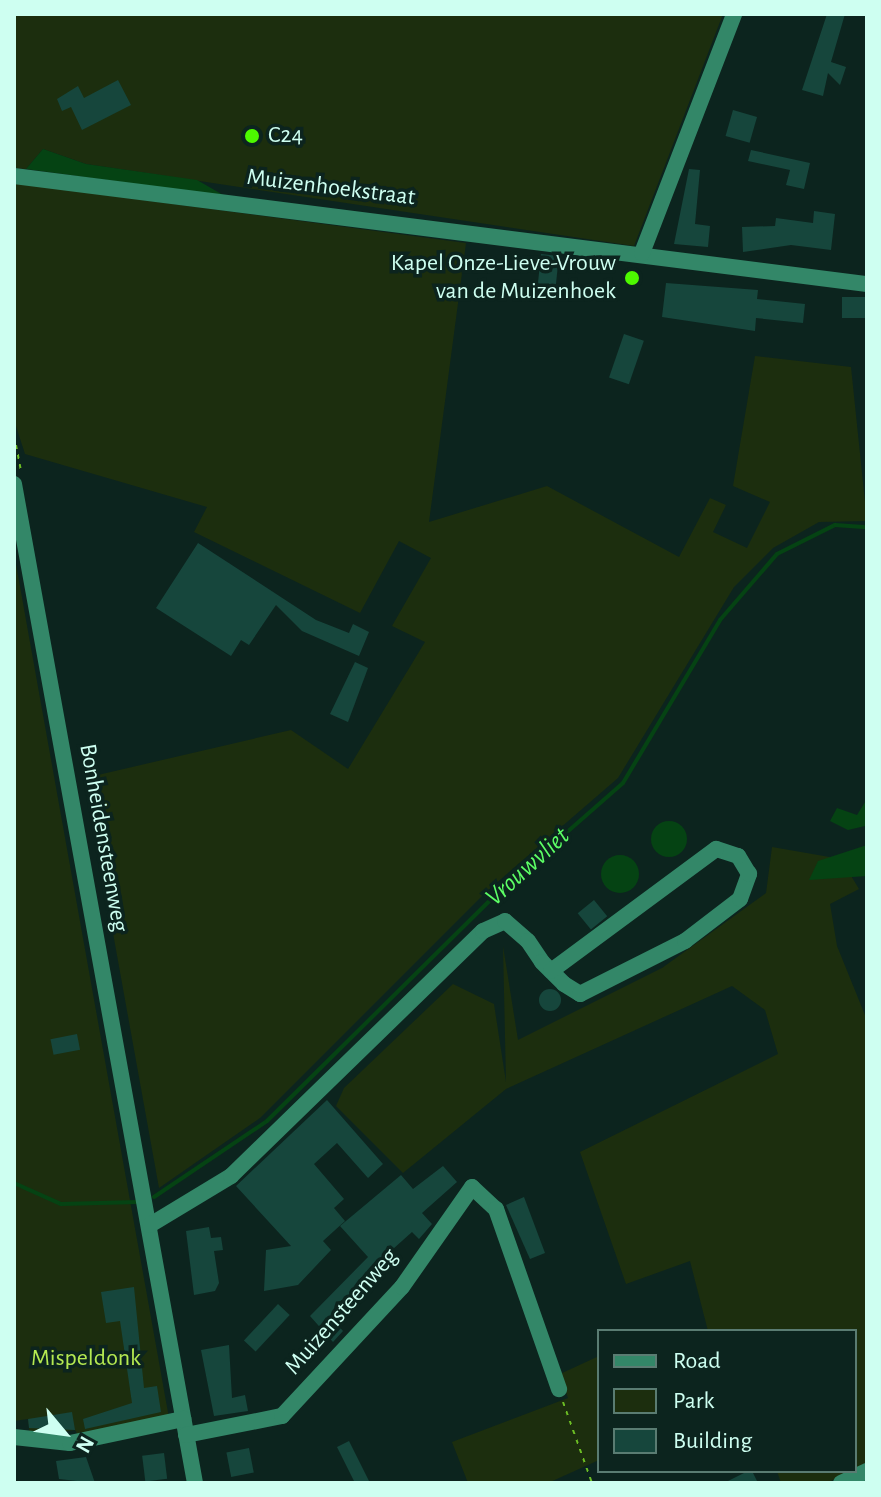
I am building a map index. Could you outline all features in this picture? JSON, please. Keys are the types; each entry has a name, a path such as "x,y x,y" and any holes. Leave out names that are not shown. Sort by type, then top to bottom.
{"street":[{"path":"642,253 734,14"},
{"name":"Muizenhoekstraat","path":"14,176 642,253 867,284"},
{"name":"Bonheidensteenweg","path":"14,484 146,1207"},
{"path":"195,1483 146,1207 231,1176 483,931 505,921 551,971 580,994 636,968 740,899 749,874 738,856 716,849 551,971"},
{"name":"Muizensteenweg","path":"14,1437 70,1443 282,1416 402,1287 472,1187 496,1209 559,1389"},
{"path":"841,1483 867,1471"}],"path":[{"path":"559,1389 592,1483"}],"green space":[{"path":"14,14 723,14 634,246 86,164 43,149 26,169 14,168"},
{"path":"14,183 466,243 429,522 547,486 679,557 710,498 726,505 713,532 747,548 770,502 733,486 755,356 851,367 867,521 819,522 773,548 734,587 618,778 486,892 260,1118 159,1188 85,778 291,730 348,769 425,642 392,626 431,558 399,541 360,613 194,532 207,507 25,454 14,420"},
{"name":"Mispeldonk","path":"14,553 169,1418 79,1437 75,1430 30,1436 28,1419 14,1421"},
{"path":"772,847 841,859 859,889 830,904 837,946 867,1020 867,1465 857,1469 857,1329 707,1329 690,1261 626,1284 580,1152 778,1054 765,1010 732,986 506,1089 403,1173 336,1106 344,1088 453,984 494,1004 506,1082 503,946 518,1040 662,968 766,893"},
{"path":"597,1357 597,1461 548,1483 468,1483 452,1442 568,1398 560,1374"},
{"path":"778,1473 848,1473 826,1483 781,1483"}],"shaded area":[{"path":"43,149 86,164 197,180 225,196 26,169"},
{"path":"867,799 865,826 848,830 830,821 837,808 857,815"},
{"path":"669,821 682,826 687,839 682,852 669,857 656,852 651,839 656,826"},
{"path":"867,845 867,876 809,880 818,861"},
{"path":"620,855 633,861 639,874 633,887 620,893 607,887 601,874 607,861"}],"building":[{"path":"827,14 845,14 831,62 846,67 840,85 828,73 823,96 802,90"},
{"path":"118,80 131,105 82,130 71,107 62,111 57,99 78,86 84,98"},
{"path":"733,110 757,117 750,143 726,136"},
{"path":"751,150 810,163 804,189 786,185 790,170 748,161"},
{"path":"689,169 700,170 695,224 710,226 708,247 674,244"},
{"path":"814,211 835,214 831,250 791,245 743,252 742,227 775,226 776,218 813,223"},
{"path":"541,254 559,256 555,296 537,294"},
{"path":"666,283 758,290 757,299 805,304 803,323 756,318 755,331 662,317"},
{"path":"842,297 867,297 867,318 842,318"},
{"path":"624,334 644,341 629,384 609,377"},
{"path":"198,543 316,620 349,633 353,624 369,632 359,656 302,631 276,605 249,645 241,640 231,656 156,608"},
{"path":"355,662 368,668 348,722 330,714"},
{"path":"594,900 607,916 591,930 578,913"},
{"path":"546,989 554,989 561,1000 554,1011 546,1011 539,1004 539,996"},
{"path":"77,1034 80,1050 54,1055 50,1039"},
{"path":"327,1100 383,1164 368,1178 337,1143 314,1164 344,1199 334,1208 345,1221 323,1241 331,1250 298,1285 264,1291 266,1250 291,1246 236,1186"},
{"path":"443,1166 457,1182 422,1213 432,1224 419,1239 412,1232 374,1266 383,1279 336,1323 343,1331 333,1342 310,1316 368,1257 340,1226 401,1175 413,1189"},
{"path":"524,1197 545,1253 530,1259 506,1205"},
{"path":"209,1227 211,1238 221,1237 223,1250 214,1251 219,1283 215,1291 194,1295 186,1231"},
{"path":"134,1287 144,1388 157,1386 161,1412 85,1429 83,1419 132,1403 120,1321 106,1323 101,1292"},
{"path":"278,1304 290,1315 256,1351 244,1341"},
{"path":"229,1345 232,1398 245,1395 248,1411 214,1416 201,1350"},
{"path":"72,1412 75,1430 29,1428 28,1419"},
{"path":"349,1441 370,1483 355,1483 337,1447"},
{"path":"249,1448 254,1473 231,1477 226,1452"},
{"path":"164,1453 167,1479 145,1481 142,1456"},
{"path":"86,1457 95,1483 59,1479 56,1461"},
{"path":"744,1473 753,1473 758,1483 724,1483"}],"waterway":[{"name":"Vrouwvliet","path":"154,1197 267,1121 492,898 623,783 720,620 777,554 835,525 867,527"},
{"name":"Vrouwvliet","path":"14,1183 61,1204 138,1202"}],"place":[{"name":"C24","path":"252,136"},
{"name":"Kapel Onze-Lieve-Vrouw van de Muizenhoek","path":"632,278"}]}
